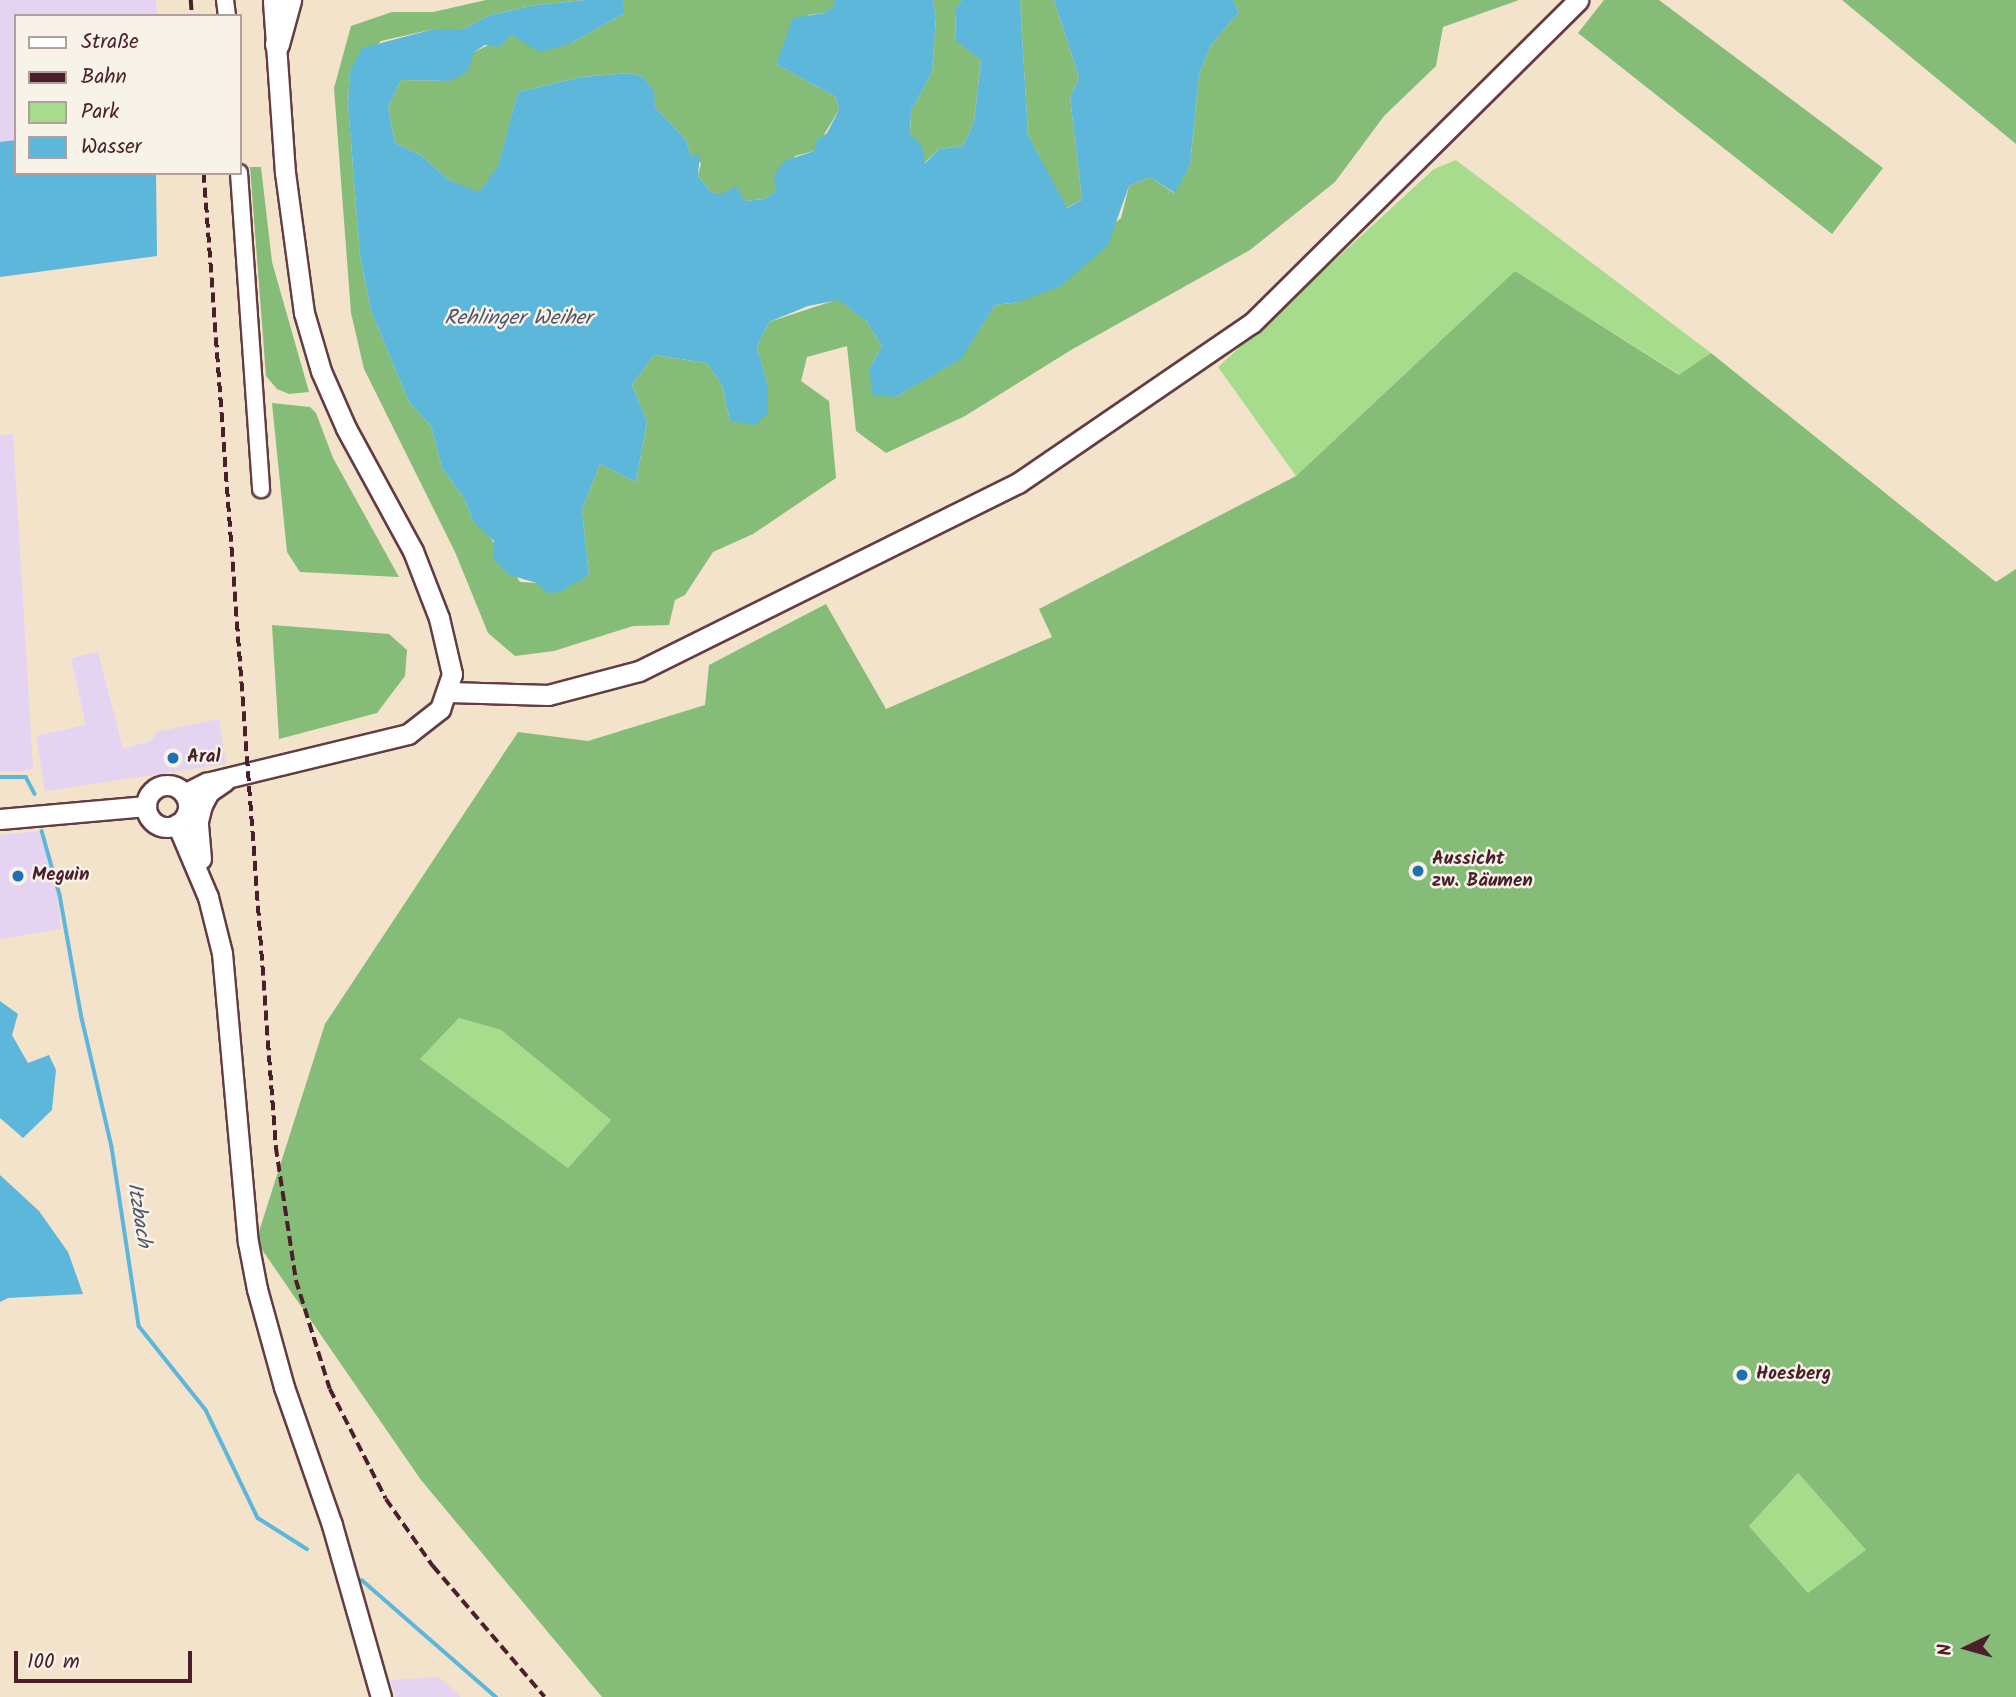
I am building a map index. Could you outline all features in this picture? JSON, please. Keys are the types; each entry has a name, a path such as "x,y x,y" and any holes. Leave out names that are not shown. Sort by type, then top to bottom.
{"highway":[{"path":"277,44 289,0"}],"main road":[{"path":"184,794 206,783 408,734 440,709 449,692 452,674 439,618 413,551 346,428 321,372 304,313 288,199 273,0"},
{"path":"449,692 548,695 639,671 1018,483 1252,323 1578,0"},
{"path":"236,776 218,784 202,805 198,840 205,889 228,997 244,1204 257,1289 284,1387 332,1524 381,1697"},
{"path":"146,806 152,792 165,785 184,794 188,807 177,824"},
{"path":"0,819 146,806"},
{"path":"146,806 156,823 177,824"},
{"path":"177,824 205,889"}],"street":[{"path":"239,175 261,489"}],"shaded area":[{"path":"0,0 156,0 157,14 14,14 14,140 0,142"},
{"path":"13,434 33,769 0,771 0,435"},
{"path":"98,652 123,749 152,741 156,732 219,719 226,764 45,791 36,736 86,725 71,658"},
{"path":"39,831 56,889 61,929 0,939 0,835"},
{"path":"439,1677 461,1697 396,1697 390,1680"}],"green space":[{"path":"486,0 585,0 536,5 490,15 463,29 434,29 381,41 350,71 348,104 360,256 371,311 409,402 431,426 442,468 464,498 473,521 484,528 520,582 537,583 578,581 589,575 582,510 600,464 636,482 647,422 632,385 654,355 707,363 722,385 730,421 767,383 757,347 769,322 839,299 866,321 882,346 869,369 896,397 960,359 995,305 1019,302 1121,218 1129,186 1150,177 1174,193 1190,165 1199,74 1211,45 1239,12 1233,0 1519,0 1443,27 1436,66 1384,116 1335,182 1250,250 1071,350 965,416 886,453 856,431 847,346 807,357 801,381 829,401 836,478 753,534 713,552 685,595 675,600 669,625 633,626 554,651 515,656 488,633 455,552 364,369 351,313 334,88 351,26 392,12 433,12"},
{"path":"623,0 834,0 836,5 824,13 808,15 776,64 836,97 839,110 814,151 795,156 776,191 764,199 745,201 711,192 698,176 701,163 691,156 686,140 655,107 653,91 643,77 630,73 581,77 518,92 498,167 479,193 449,180 422,156 395,143 388,107 401,80 450,81 474,52 511,34 533,45 570,44 623,14"},
{"path":"933,0 962,0 955,10 956,40 981,60 974,122 963,146 939,149 924,163 910,134 911,111 932,72 936,17"},
{"path":"1020,0 1054,0 1079,78 1070,97 1082,200 1066,208 1028,135"},
{"path":"1604,0 1659,0 1883,168 1832,234 1578,33"},
{"path":"1842,0 2016,0 2016,144"},
{"path":"1456,160 1711,353 1680,375 1515,271 1296,476 1218,367 1434,169"},
{"path":"250,167 261,167 272,262 309,392 289,394 277,389 266,376"},
{"path":"1515,271 1679,375 1711,353 1996,582 2016,569 2016,1697 602,1697 421,1480 256,1241 325,1024 518,732 588,741 705,705 709,665 826,604 886,709 1052,637 1039,609 1296,476","holes":["459,1018 501,1030 611,1120 568,1168 420,1059","1798,1473 1866,1550 1808,1593 1749,1526"]},
{"path":"272,403 310,407 316,413 333,458 399,577 300,572 287,552"},
{"path":"272,625 389,634 407,650 405,676 377,713 279,739"},
{"path":"459,1018 501,1030 611,1120 568,1168 420,1059"},
{"path":"1798,1473 1867,1551 1808,1593 1749,1526"}],"water":[{"name":"Rehlinger Weiher","path":"585,0 623,0 623,14 570,44 540,52 511,35 499,47 485,45 474,52 467,72 450,81 401,80 388,107 395,143 422,156 449,180 479,192 498,166 518,92 581,77 630,73 643,77 654,91 655,107 686,140 691,156 700,154 698,176 711,192 722,194 736,186 745,201 764,199 776,191 774,175 784,161 814,151 816,141 827,133 839,110 836,97 776,64 793,18 824,13 835,5 834,0 933,0 936,17 932,72 911,111 910,134 922,146 925,163 939,149 963,146 974,122 981,60 956,41 955,9 962,0 1020,0 1028,135 1067,208 1082,200 1070,97 1079,78 1054,0 1233,0 1239,12 1211,45 1199,74 1190,165 1175,193 1150,177 1129,186 1108,245 1061,286 1019,302 995,305 961,359 896,397 873,395 869,369 882,346 866,321 839,300 808,306 769,322 757,347 767,383 768,413 755,425 730,421 722,385 707,363 654,355 632,385 647,422 636,482 600,464 582,510 589,575 560,592 547,593 537,583 509,575 493,559 494,541 473,521 464,498 442,468 431,426 409,402 371,311 360,256 348,104 350,71 362,48 434,29 463,29 490,15 536,5"},
{"path":"14,140 14,175 156,175 157,256 0,277 0,142"},
{"path":"0,1001 18,1014 12,1035 28,1063 49,1055 56,1070 52,1110 23,1138 0,1118"},
{"path":"0,1175 39,1211 68,1252 83,1294 8,1298 0,1302"}],"waterway":[{"name":"Itzbach","path":"0,777 26,777 35,794"},
{"name":"Itzbach","path":"42,831 60,895 82,1018 112,1147 139,1326 206,1410 258,1518 307,1549"},
{"name":"Itzbach","path":"362,1580 496,1697"}],"railway":[{"path":"191,0 192,14"},
{"path":"204,175 276,1147 296,1280 330,1389 386,1499 433,1566 545,1697"}],"place":[{"name":"Aral","path":"173,758"},
{"name":"Aussicht zw. Bäumen","path":"1418,871"},
{"name":"Meguin","path":"18,876"},
{"name":"Hoesberg","path":"1742,1375"}]}
